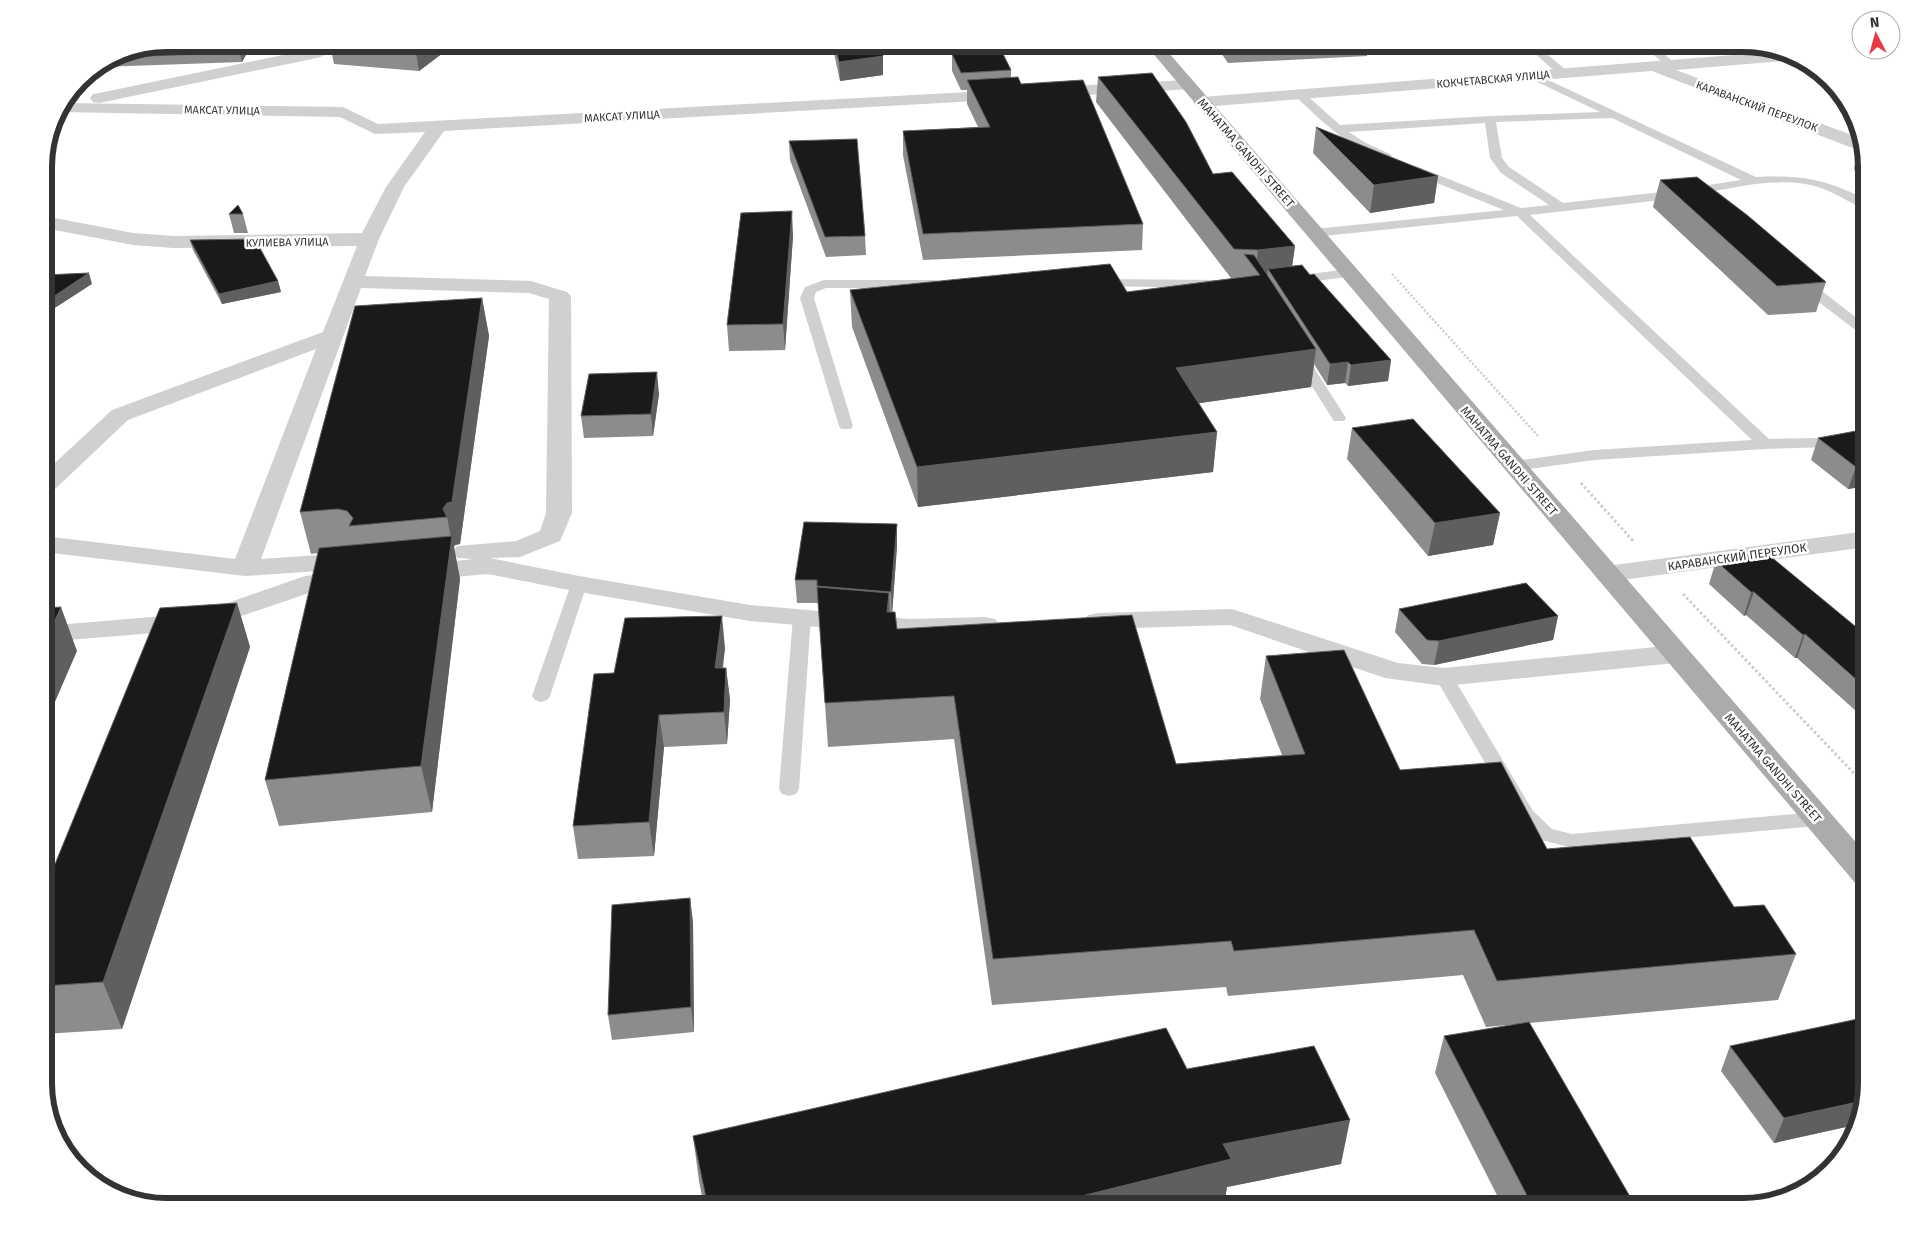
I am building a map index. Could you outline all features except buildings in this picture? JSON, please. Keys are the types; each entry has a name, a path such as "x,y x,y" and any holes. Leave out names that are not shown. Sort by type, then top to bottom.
{"main road":[{"name":"MAHATMA GANDHI STREET","path":"1160,52 1858,866"}],"street":[{"path":"72,103 317,53"},
{"name":"КОКЧЕТАВСКАЯ УЛИЦА","path":"1194,93 1299,94 1776,57"},
{"name":"КАРАВАНСКИЙ ПЕРЕУЛОК","path":"1653,66 1856,143"},
{"name":"МАКСАТ УЛИЦА","path":"69,108 343,112 375,129 1032,93 1194,93"},
{"path":"245,568 369,239 395,188 439,126"},
{"name":"КУЛИЕВА УЛИЦА","path":"53,224 133,239 173,242 327,242 369,239"},
{"path":"352,282 531,287 560,296 559,513 551,536 520,549 402,566 488,566 579,584 750,613 909,627 1007,624"},
{"path":"53,477 120,414 332,336"},
{"name":"КАРАВАНСКИЙ ПЕРЕУЛОК","path":"1607,574 1858,540"},
{"path":"53,545 245,568 372,568 314,582 203,620 53,633"},
{"path":"1075,622 1232,617 1394,672 1444,677 1676,654"}],"lane":[{"path":"1539,52 1563,73"},
{"path":"1656,52 1672,65"},
{"path":"1533,76 1754,181"},
{"path":"1299,94 1337,129 1362,145 1433,178 1520,212 1765,444"},
{"path":"1337,129 1490,119 1615,115"},
{"path":"1490,119 1496,158 1505,170 1560,207"},
{"path":"1314,233 1686,193 1754,181 1789,180 1812,182 1825,185 1858,201"},
{"path":"1686,193 1702,204"},
{"path":"1283,281 1349,274"},
{"path":"1792,275 1858,325"},
{"path":"1088,283 1175,282 1235,284"},
{"path":"846,426 807,298 810,290 824,284 951,284"},
{"path":"1292,343 1339,418"},
{"path":"1514,466 1594,455 1765,444 1858,442"},
{"path":"541,696 579,584"},
{"path":"789,789 802,617"},
{"path":"1444,677 1526,816 1545,834 1572,841 1817,819"}],"path":[{"path":"1391,272 1658,568 1858,777"}]}
